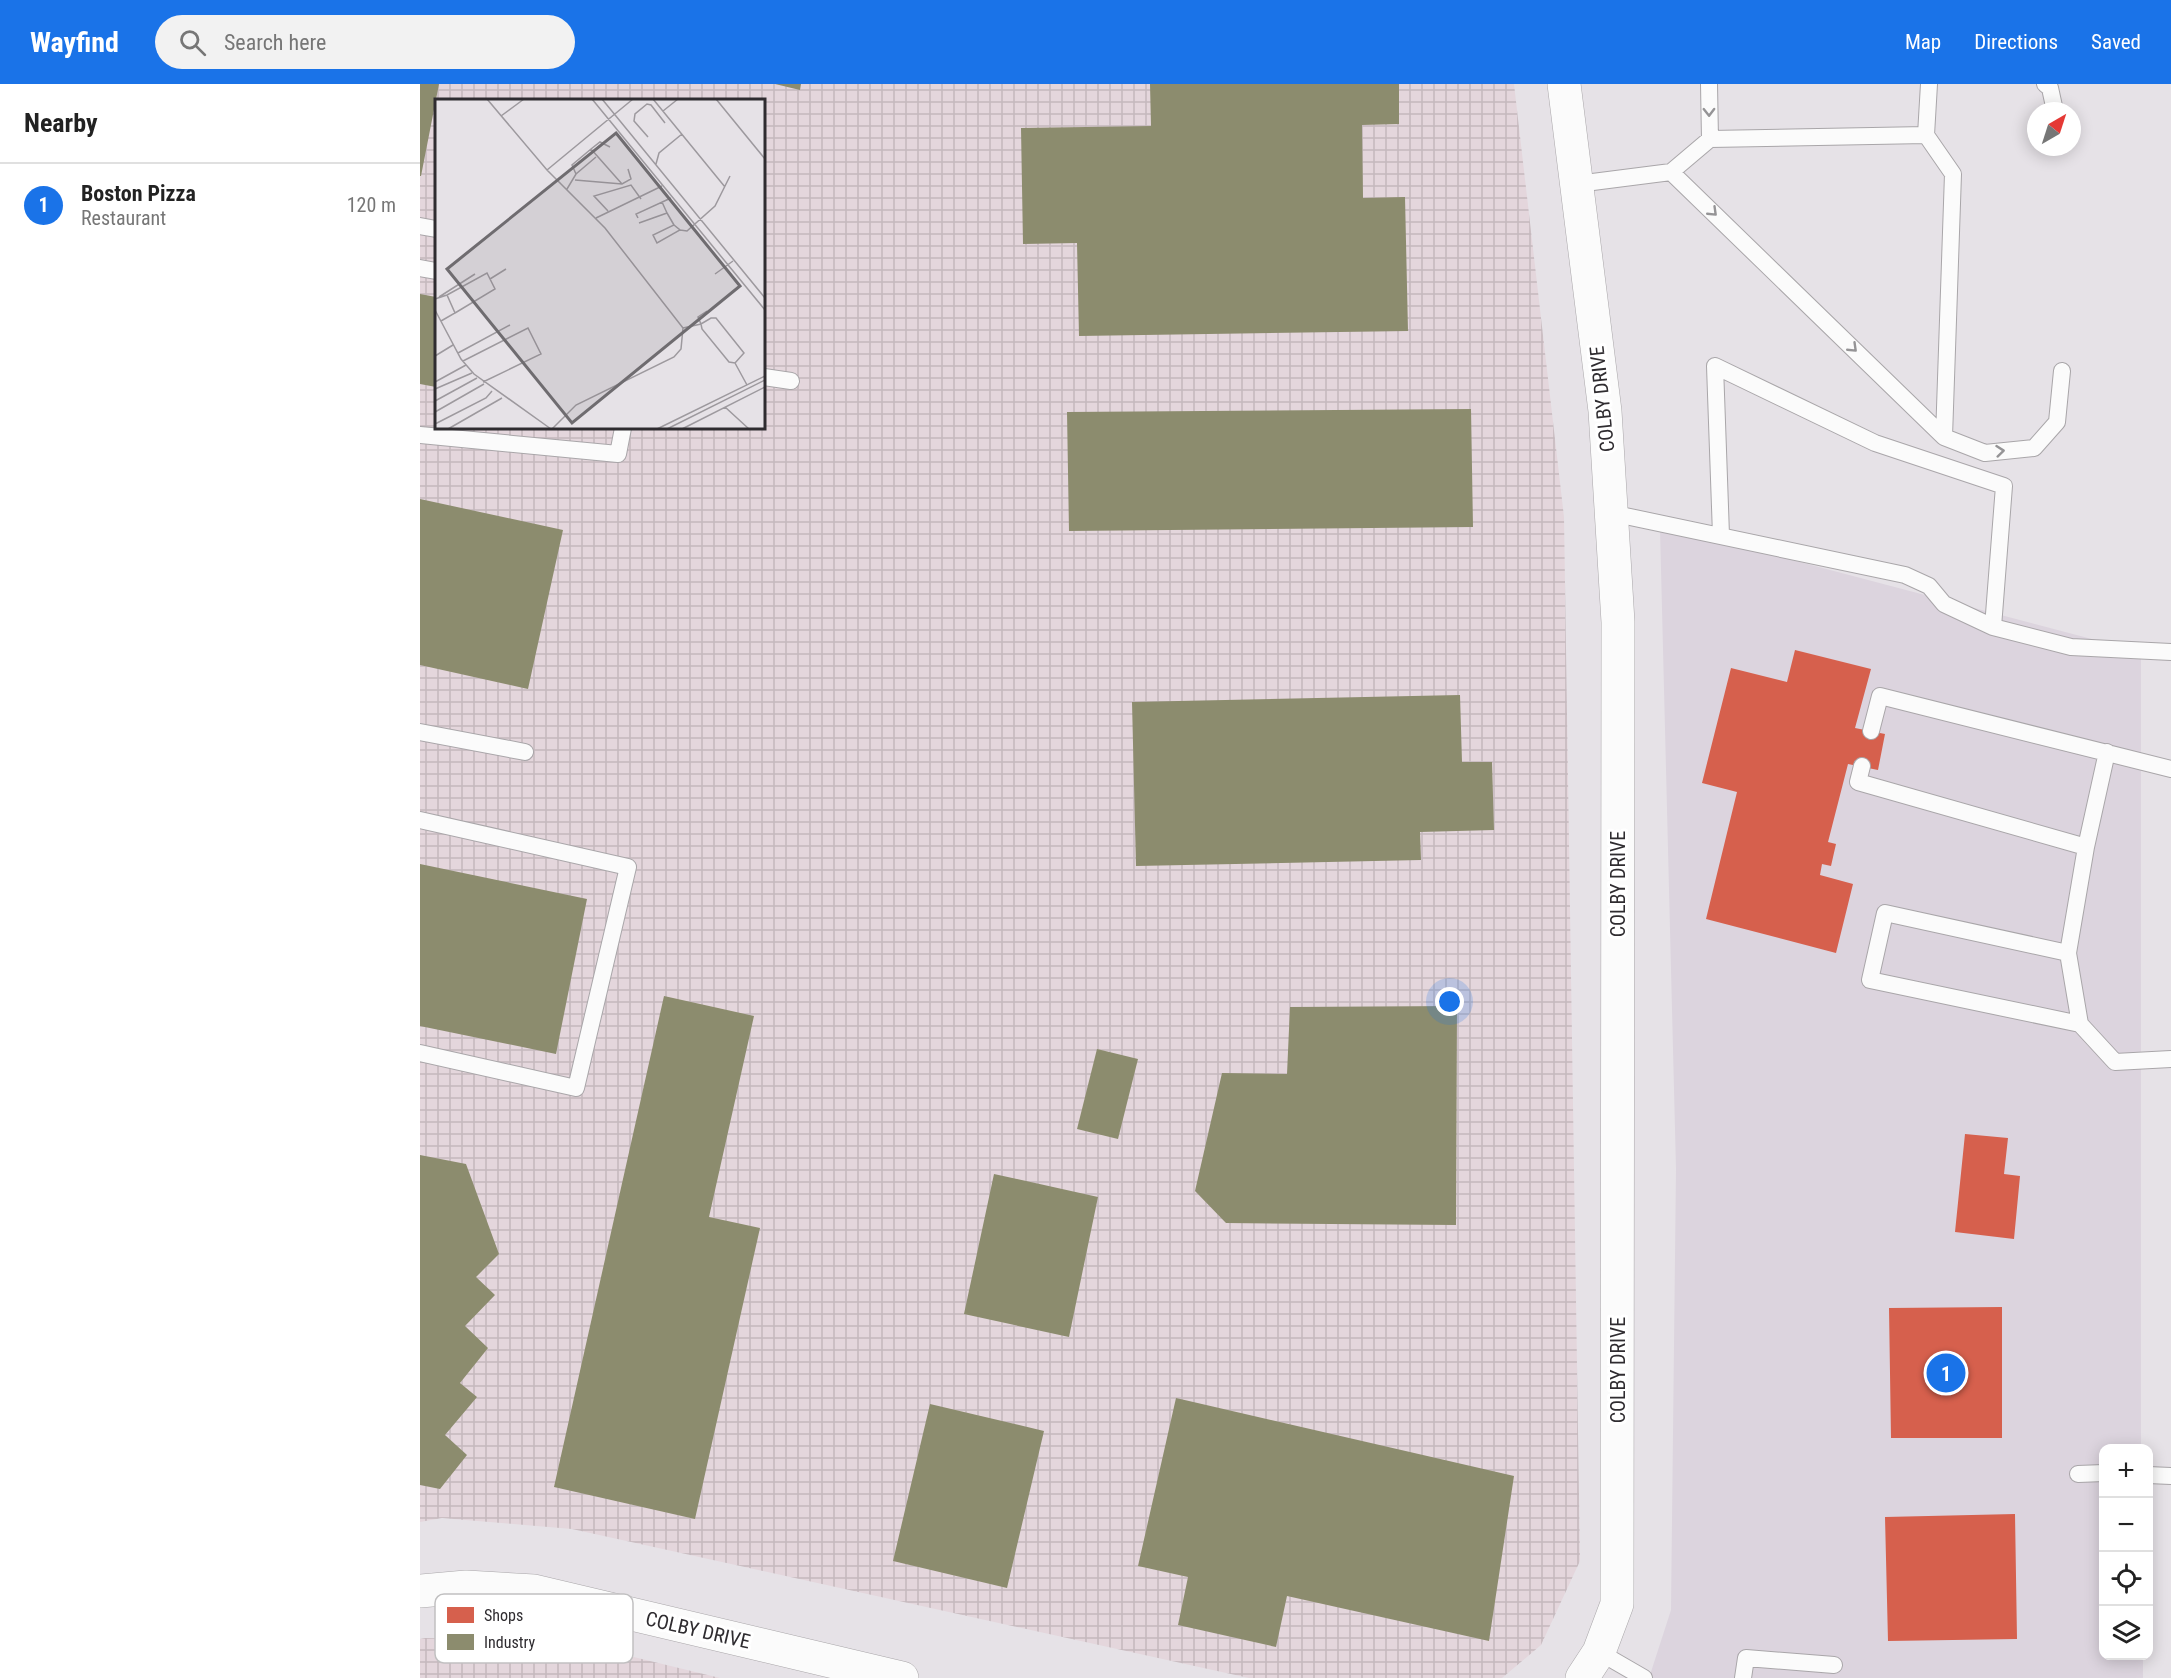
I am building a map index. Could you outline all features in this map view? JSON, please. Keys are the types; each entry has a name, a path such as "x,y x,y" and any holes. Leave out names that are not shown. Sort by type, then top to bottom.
{"street":[{"name":"COLBY DRIVE","path":"1564,84 1605,411 1618,622 1617,1604 1590,1665"},
{"name":"COLBY DRIVE","path":"420,1591 466,1587 534,1591 547,1594"},
{"name":"COLBY DRIVE","path":"633,1614 902,1678"}],"lane":[{"path":"1709,84 1710,139"},
{"path":"1929,84 1926,135 1953,174 1944,437"},
{"path":"2045,84 2050,88 2053,102"},
{"path":"1577,184 1671,172 1710,139 1926,135"},
{"path":"1671,172 1944,437 1985,453 2034,448 2056,422 2062,371"},
{"path":"420,226 435,229"},
{"path":"420,268 435,271"},
{"path":"1721,535 1715,366 1875,443 2004,486 1993,627"},
{"path":"765,377 791,381"},
{"path":"420,435 618,454 623,429"},
{"path":"1611,513 1905,575 1929,586 1944,604 1993,627 2071,647 2171,652"},
{"path":"1871,731 1880,696 2171,769"},
{"path":"420,732 525,752"},
{"path":"2107,752 2086,847 2068,953 2080,1024 2115,1062 2171,1059"},
{"path":"1862,766 1858,782 2086,847"},
{"path":"420,820 627,867 576,1088 420,1053"},
{"path":"2068,953 1885,913 1870,980 2080,1024"},
{"path":"2078,1474 2099,1473"},
{"path":"2153,1475 2171,1476"},
{"path":"1743,1678 1746,1658 1834,1665"},
{"path":"1590,1665 1644,1678"}],"shaded area":[{"path":"420,84 1514,84 1564,517 1580,1561 1541,1645 1502,1678 1249,1678 572,1529 442,1518 420,1522"},
{"path":"1660,529 1728,543 2141,652 2141,1444 2099,1444 2099,1660 2143,1660 2143,1678 1649,1678 1671,1610 1676,1169"},
{"path":"435,1638 435,1663 633,1663 633,1657 720,1678 420,1678 420,1639"}],"building: Shops":[{"path":"1795,650 1871,669 1855,728 1885,734 1878,770 1848,764 1828,842 1836,844 1831,866 1822,864 1820,875 1853,884 1836,953 1706,919 1737,792 1702,783 1731,668 1787,682"},
{"path":"1965,1134 2008,1138 2004,1174 2020,1176 2014,1239 1955,1232"},
{"path":"2002,1307 2002,1438 1891,1438 1889,1308"},
{"path":"2015,1514 2017,1639 1888,1641 1885,1517"}],"building: Industry":[{"path":"420,84 439,84 421,176"},
{"path":"775,84 801,84 800,90"},
{"path":"1150,84 1399,84 1399,124 1362,125 1363,198 1405,197 1408,331 1079,336 1077,243 1023,244 1021,128 1151,126"},
{"path":"420,294 435,297 435,387 420,384"},
{"path":"1471,409 1473,527 1069,531 1067,412"},
{"path":"420,499 563,530 528,689 420,665"},
{"path":"1460,695 1462,762 1492,762 1494,830 1420,832 1421,860 1136,866 1132,702"},
{"path":"420,864 587,899 556,1054 420,1026"},
{"path":"664,996 754,1016 709,1217 760,1228 695,1519 554,1487"},
{"path":"1457,1006 1456,1225 1226,1223 1195,1191 1222,1073 1287,1074 1290,1007"},
{"path":"1097,1049 1138,1059 1118,1139 1077,1129"},
{"path":"420,1155 466,1164 499,1254 476,1277 495,1295 465,1326 488,1348 460,1383 477,1397 445,1435 467,1455 440,1489 420,1485"},
{"path":"994,1174 1098,1197 1069,1337 964,1314"},
{"path":"1176,1398 1514,1476 1489,1641 1287,1596 1276,1647 1178,1625 1188,1577 1138,1566"},
{"path":"930,1404 1044,1431 1007,1588 893,1561"}],"place":[{"name":"Boston Pizza","path":"1946,1373"}]}
